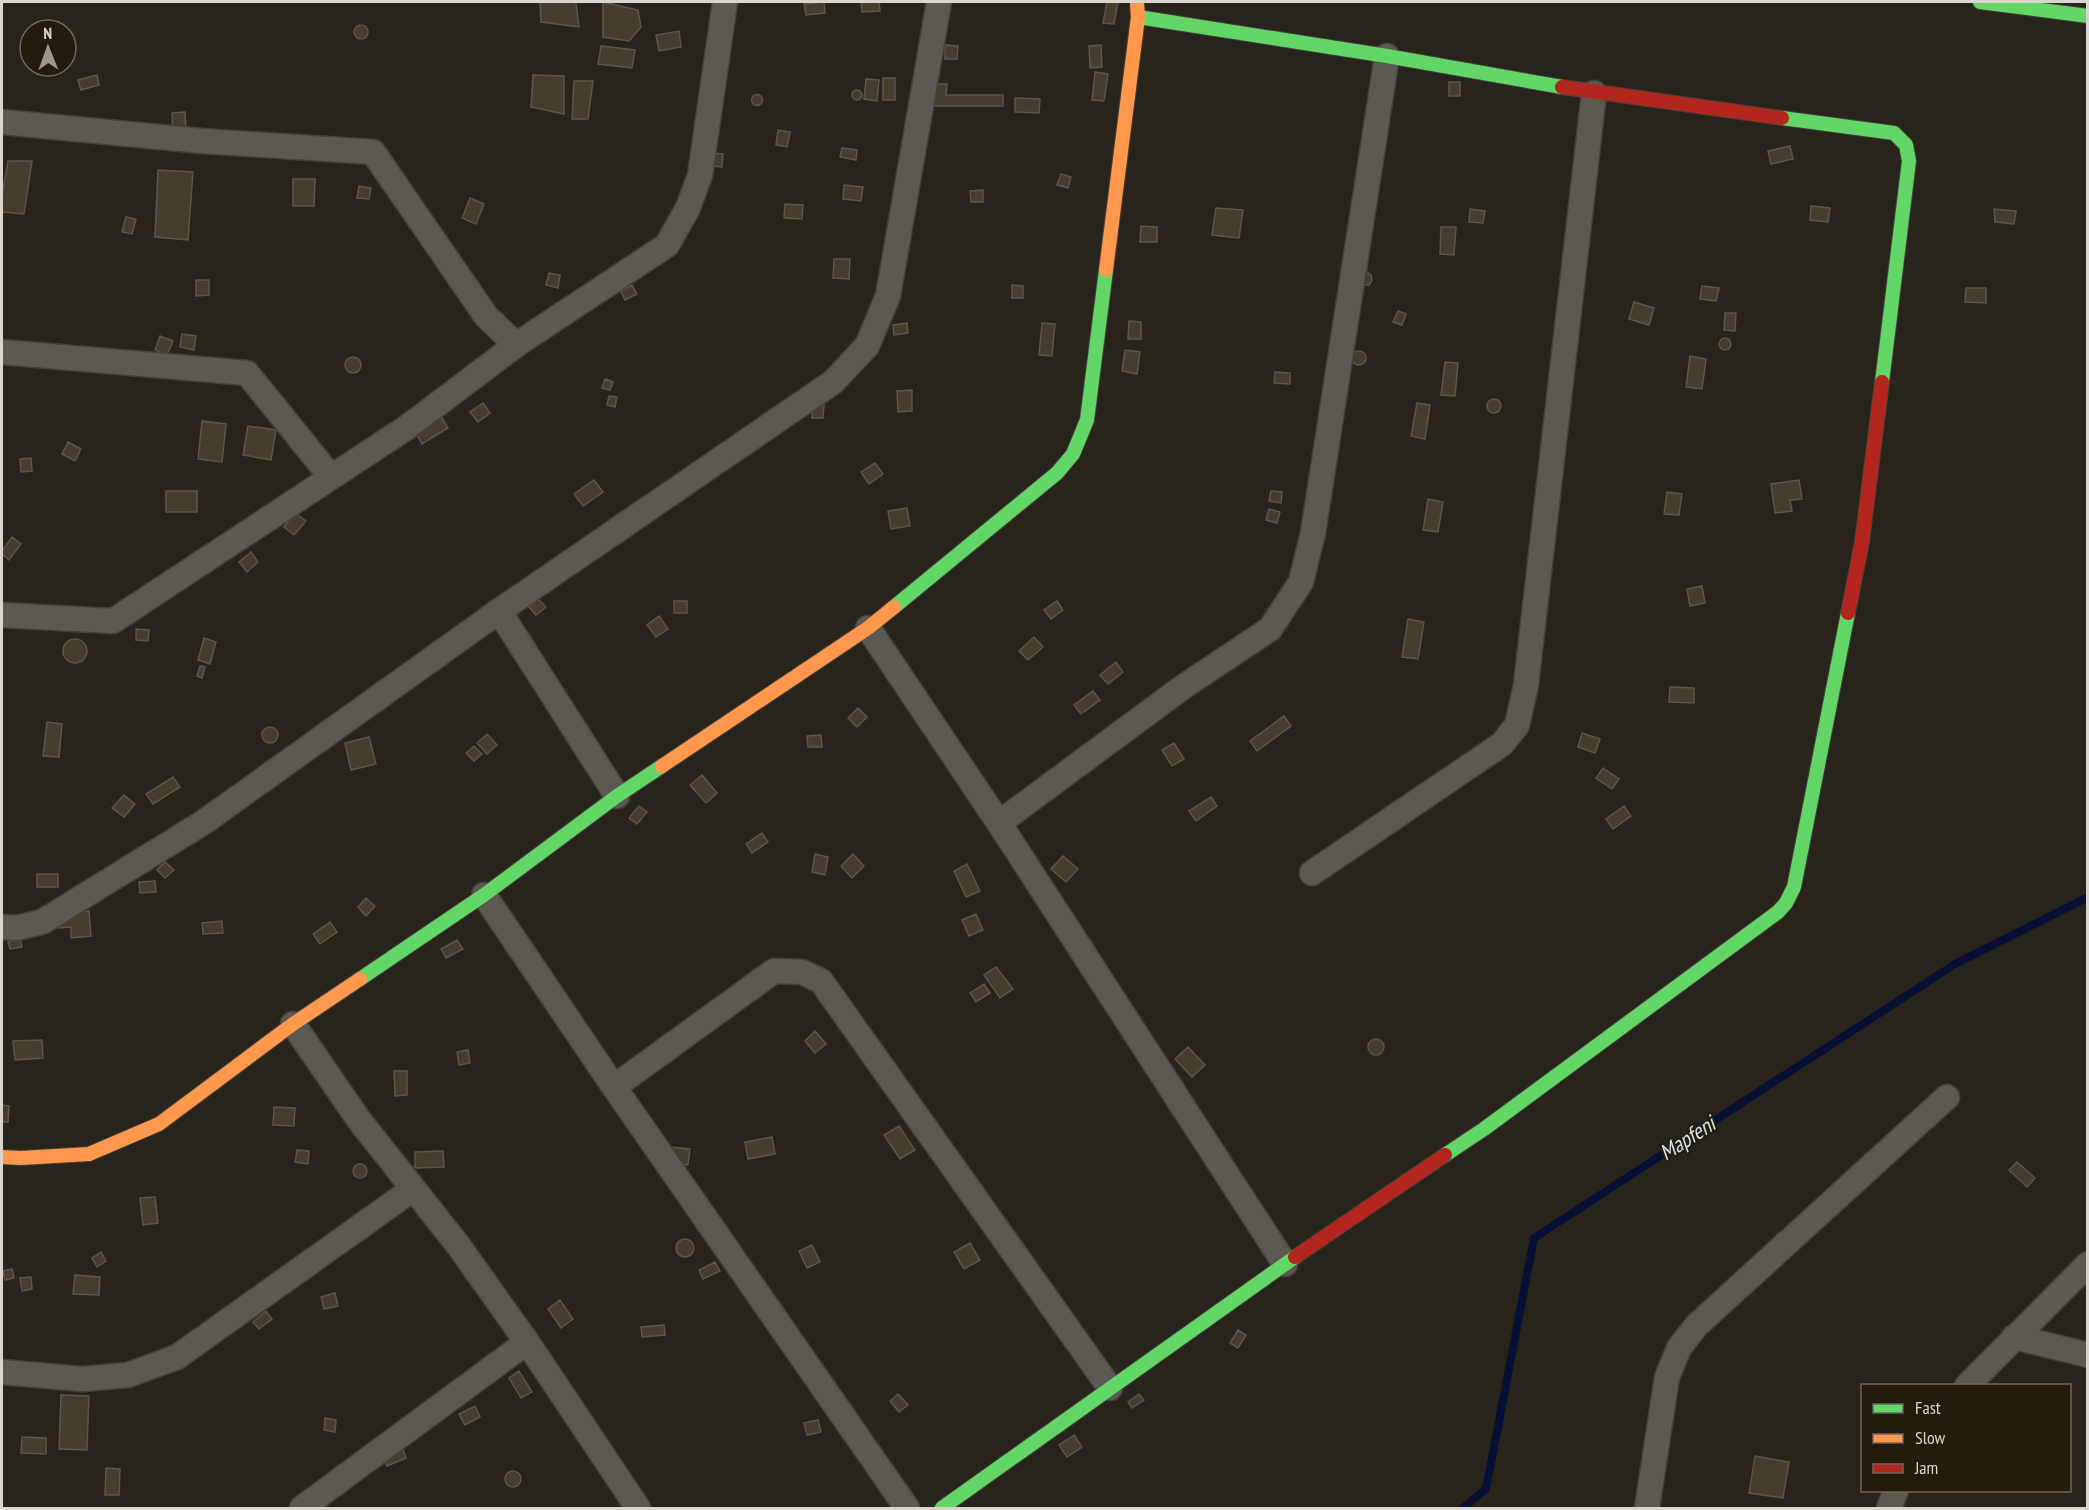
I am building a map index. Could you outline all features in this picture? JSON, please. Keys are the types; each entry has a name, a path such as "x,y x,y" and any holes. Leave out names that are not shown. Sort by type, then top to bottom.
{"street":[{"path":"2,615 113,621 406,428 516,345 667,245 688,208 700,175 725,2"},
{"path":"2,927 16,928 42,922 204,822 499,611 833,382 867,345 888,296 939,2"},
{"path":"2,1157 89,1154 159,1124 293,1024 484,895 617,796 868,628 1057,473 1073,454 1087,420 1138,17 1137,2"},
{"path":"1980,2 2088,16"},
{"path":"942,1509 1286,1264 1484,1129 1778,912 1786,903 1794,887 1862,542 1909,161 1906,145 1894,133 1594,93 1387,56 1138,17"},
{"path":"999,823 1183,687 1270,629 1300,582 1315,522 1387,56"},
{"path":"1311,873 1502,744 1517,725 1526,685 1594,93"},
{"path":"2,122 202,141 373,152 486,316 516,345"},
{"path":"2,352 247,373 331,477"},
{"path":"499,611 617,796"},
{"path":"868,628 999,823 1286,1264"},
{"path":"484,895 614,1087 907,1509"},
{"path":"614,1087 774,971 802,972 821,981 1110,1388"},
{"path":"293,1024 359,1120 458,1245 527,1342 635,1507"},
{"path":"1647,1509 1667,1377 1679,1348 1696,1326 1947,1097"},
{"path":"2,1372 82,1379 128,1375 177,1357 413,1189"},
{"path":"1969,1384 2088,1264"},
{"path":"2014,1337 2088,1355"},
{"path":"302,1509 527,1342"},
{"path":"1889,1509 1896,1492"}],"building":[{"path":"540,2 576,2 579,27 541,22"},
{"path":"603,2 638,10 641,27 629,41 603,37"},
{"path":"824,2 825,13 806,15 804,4"},
{"path":"861,2 879,2 880,11 862,12"},
{"path":"1107,2 1118,2 1114,24 1103,23"},
{"path":"358,25 364,25 368,32 364,39 358,39 354,35 354,29"},
{"path":"679,31 681,47 659,51 656,35"},
{"path":"945,45 958,46 957,59 945,59"},
{"path":"1101,45 1102,67 1090,68 1089,46"},
{"path":"601,46 635,50 632,68 598,64"},
{"path":"1095,72 1108,74 1104,101 1092,100"},
{"path":"97,75 99,85 81,90 78,80"},
{"path":"533,75 564,76 564,114 531,107"},
{"path":"883,78 895,78 895,100 883,100"},
{"path":"866,79 879,80 877,101 864,99"},
{"path":"574,81 593,81 588,119 572,119"},
{"path":"1449,82 1460,82 1460,96 1449,96"},
{"path":"931,84 947,84 946,95 1003,95 1003,106 931,106"},
{"path":"857,90 862,95 857,100 852,95"},
{"path":"757,95 761,96 761,104 757,105 753,104 752,100 753,96"},
{"path":"1015,98 1040,99 1039,113 1015,112"},
{"path":"185,112 186,134 173,135 172,113"},
{"path":"778,130 790,132 787,147 776,145"},
{"path":"1790,146 1793,159 1771,164 1768,151"},
{"path":"842,148 857,150 856,160 840,157"},
{"path":"713,153 723,154 722,167 713,166"},
{"path":"8,161 32,161 24,214 2,212 2,196"},
{"path":"158,170 193,172 188,240 155,237"},
{"path":"1061,174 1071,177 1068,188 1057,185"},
{"path":"293,179 315,179 314,206 293,206"},
{"path":"844,185 863,187 861,201 843,199"},
{"path":"359,186 371,188 369,199 357,198"},
{"path":"983,190 983,202 971,202 970,191"},
{"path":"470,198 484,204 476,224 462,218"},
{"path":"785,204 803,205 802,219 784,218"},
{"path":"1811,206 1830,208 1828,222 1810,220"},
{"path":"1216,208 1243,210 1239,238 1212,235"},
{"path":"1470,209 1485,211 1483,223 1469,222"},
{"path":"1994,209 2016,211 2014,224 1995,222"},
{"path":"126,217 136,219 132,234 122,232"},
{"path":"1141,226 1157,227 1157,242 1140,242"},
{"path":"1441,227 1456,227 1454,255 1440,254"},
{"path":"834,259 850,259 849,279 833,278"},
{"path":"1367,272 1371,275 1372,280 1369,285 1363,285 1362,273"},
{"path":"549,273 560,275 558,288 546,285"},
{"path":"196,280 209,280 209,295 196,296"},
{"path":"632,285 637,294 625,300 621,291"},
{"path":"1012,285 1023,286 1023,298 1012,298"},
{"path":"1702,286 1719,288 1716,301 1700,299"},
{"path":"1966,288 1986,288 1986,303 1965,302"},
{"path":"1634,302 1654,308 1649,325 1629,319"},
{"path":"1398,311 1406,314 1402,325 1393,322"},
{"path":"1725,313 1736,313 1735,331 1724,330"},
{"path":"1129,321 1141,322 1141,339 1128,339"},
{"path":"907,323 908,333 894,335 893,325"},
{"path":"1042,323 1055,324 1052,356 1039,355"},
{"path":"182,334 196,336 194,350 180,347"},
{"path":"160,336 173,341 167,355 155,350"},
{"path":"1727,338 1731,344 1727,350 1723,350 1719,342"},
{"path":"1125,350 1140,352 1137,374 1122,371"},
{"path":"1359,351 1364,353 1366,358 1364,363 1359,365 1354,363 1352,358 1354,353"},
{"path":"1690,356 1706,359 1702,389 1686,387"},
{"path":"353,357 361,365 353,373 345,365"},
{"path":"1445,362 1458,363 1455,396 1441,395"},
{"path":"1275,372 1290,373 1290,384 1274,383"},
{"path":"605,379 613,382 610,390 602,388"},
{"path":"912,390 912,411 898,412 897,391"},
{"path":"609,396 617,397 615,407 607,405"},
{"path":"1494,399 1499,401 1501,406 1499,411 1494,413 1489,411 1487,406 1489,401"},
{"path":"483,403 490,413 478,422 470,412"},
{"path":"1417,403 1430,405 1425,439 1411,436"},
{"path":"813,404 824,404 823,418 812,418"},
{"path":"441,416 448,428 422,444 415,431"},
{"path":"202,421 226,424 222,462 198,459"},
{"path":"248,426 276,430 271,460 243,455"},
{"path":"68,442 81,449 75,461 62,454"},
{"path":"31,458 32,471 21,472 20,459"},
{"path":"875,463 883,474 869,484 861,472"},
{"path":"594,480 603,492 583,506 574,494"},
{"path":"1799,480 1802,499 1790,500 1792,511 1775,513 1771,484"},
{"path":"166,491 197,491 197,512 166,512"},
{"path":"1271,491 1282,492 1281,503 1269,501"},
{"path":"1667,492 1682,494 1679,515 1664,514"},
{"path":"1428,499 1443,502 1438,532 1423,530"},
{"path":"907,508 910,526 891,529 888,511"},
{"path":"1269,509 1280,512 1277,523 1266,520"},
{"path":"295,513 306,521 294,535 284,527"},
{"path":"12,537 21,544 9,560 2,554 2,551"},
{"path":"251,552 258,562 247,572 239,562"},
{"path":"1702,586 1705,603 1690,606 1687,589"},
{"path":"538,599 546,607 536,615 529,607"},
{"path":"674,601 687,601 687,613 674,613"},
{"path":"1057,601 1063,610 1051,619 1044,610"},
{"path":"659,616 668,629 656,637 647,625"},
{"path":"1408,619 1424,622 1418,659 1402,657"},
{"path":"136,629 149,630 148,641 136,640"},
{"path":"1034,637 1043,647 1028,660 1019,651"},
{"path":"204,638 216,642 210,664 198,660"},
{"path":"75,639 83,643 87,651 83,659 75,663 67,659 63,651 67,643"},
{"path":"1116,662 1123,672 1108,684 1100,675"},
{"path":"200,666 205,667 202,678 197,676"},
{"path":"1670,687 1694,688 1694,703 1669,702"},
{"path":"1093,691 1100,700 1081,714 1074,705"},
{"path":"858,708 867,717 857,727 848,718"},
{"path":"1284,716 1291,726 1257,751 1250,741"},
{"path":"47,722 62,724 59,757 43,756"},
{"path":"267,727 273,727 278,735 276,741 267,743 262,738 262,732"},
{"path":"1582,733 1600,739 1595,753 1578,747"},
{"path":"487,734 497,745 487,754 477,743"},
{"path":"821,735 822,747 808,747 807,736"},
{"path":"369,737 376,764 351,770 345,743"},
{"path":"1174,743 1184,759 1172,766 1162,750"},
{"path":"474,746 482,754 474,761 466,753"},
{"path":"1603,768 1619,779 1612,789 1596,778"},
{"path":"702,775 717,793 706,803 690,785"},
{"path":"173,777 180,787 153,804 146,794"},
{"path":"124,795 135,804 124,817 112,808"},
{"path":"1211,797 1217,806 1196,821 1189,811"},
{"path":"639,806 647,812 637,824 629,818"},
{"path":"1624,806 1631,816 1613,829 1606,819"},
{"path":"762,833 768,842 752,853 746,844"},
{"path":"815,854 828,857 825,875 812,872"},
{"path":"853,854 864,866 852,878 841,866"},
{"path":"1063,856 1078,869 1066,882 1051,869"},
{"path":"165,862 174,870 165,878 157,870"},
{"path":"967,864 980,891 966,897 954,871"},
{"path":"37,874 58,874 58,887 37,887"},
{"path":"155,881 156,892 140,893 139,882"},
{"path":"366,898 375,906 366,916 358,907"},
{"path":"89,911 91,936 71,938 71,927 58,928 57,914"},
{"path":"976,914 983,930 969,936 962,920"},
{"path":"222,921 223,933 203,934 202,923"},
{"path":"330,922 337,932 320,944 313,934"},
{"path":"20,939 22,947 10,949 8,942"},
{"path":"457,940 463,949 446,958 441,949"},
{"path":"996,967 1013,989 1000,998 984,975"},
{"path":"984,984 990,993 976,1002 970,993"},
{"path":"815,1031 826,1044 815,1053 805,1041"},
{"path":"1376,1039 1384,1047 1376,1055 1368,1047"},
{"path":"42,1040 43,1058 15,1060 13,1041"},
{"path":"1188,1047 1205,1065 1192,1077 1175,1059"},
{"path":"468,1050 470,1063 459,1065 457,1052"},
{"path":"394,1071 407,1071 407,1095 395,1096"},
{"path":"2,1105 9,1106 8,1122 2,1122"},
{"path":"274,1107 295,1108 294,1126 273,1125"},
{"path":"899,1126 915,1150 900,1159 884,1135"},
{"path":"772,1137 775,1154 748,1159 745,1142"},
{"path":"671,1147 690,1149 688,1165 669,1163"},
{"path":"297,1150 309,1151 308,1164 295,1162"},
{"path":"443,1151 444,1167 415,1168 415,1152"},
{"path":"2017,1162 2035,1178 2027,1187 2009,1170"},
{"path":"360,1164 365,1166 367,1171 365,1176 360,1178 355,1176 353,1171 355,1166"},
{"path":"155,1197 158,1223 143,1225 140,1198"},
{"path":"685,1239 691,1242 694,1248 691,1254 685,1257 679,1254 676,1248 679,1242"},
{"path":"970,1243 980,1260 964,1269 954,1252"},
{"path":"812,1245 820,1262 807,1268 799,1251"},
{"path":"101,1252 106,1261 97,1267 92,1258"},
{"path":"715,1262 720,1271 703,1279 699,1270"},
{"path":"12,1269 14,1278 5,1280 3,1271"},
{"path":"75,1275 100,1277 99,1295 73,1294"},
{"path":"31,1277 32,1289 22,1291 20,1278"},
{"path":"335,1293 338,1306 324,1309 321,1297"},
{"path":"560,1300 573,1319 561,1328 548,1309"},
{"path":"266,1311 272,1319 259,1329 253,1322"},
{"path":"664,1325 665,1335 642,1337 641,1327"},
{"path":"1238,1330 1246,1335 1238,1348 1230,1343"},
{"path":"519,1371 532,1392 521,1398 509,1378"},
{"path":"898,1394 908,1405 899,1412 890,1401"},
{"path":"1139,1394 1144,1400 1132,1408 1128,1402"},
{"path":"61,1395 89,1396 87,1450 59,1449"},
{"path":"475,1406 480,1417 465,1425 459,1414"},
{"path":"325,1418 336,1420 335,1432 324,1430"},
{"path":"818,1420 821,1432 807,1435 804,1423"},
{"path":"1074,1435 1082,1447 1067,1457 1059,1445"},
{"path":"22,1437 46,1438 46,1454 21,1453"},
{"path":"403,1449 406,1458 387,1466 383,1458"},
{"path":"1755,1456 1789,1462 1783,1498 1749,1493"},
{"path":"106,1468 120,1469 119,1495 105,1495"},
{"path":"513,1471 519,1473 521,1479 519,1485 513,1487 507,1485 505,1479 507,1473"}],"waterway":[{"name":"Mapfeni","path":"1463,1508 1486,1489 1534,1238 1955,964 2088,897"}],"traffic: fast":[{"path":"1980,2 2088,16"},
{"path":"1138,17 1387,56 1562,87"},
{"path":"1782,118 1894,133 1906,145 1909,161 1882,382"},
{"path":"894,607 1057,473 1073,454 1087,420 1106,270"},
{"path":"1445,1155 1484,1129 1778,912 1786,903 1794,887 1848,613"},
{"path":"360,979 484,895 617,796 662,766"},
{"path":"942,1508 1295,1257"}],"traffic: slow":[{"path":"1106,270 1138,17 1137,2"},
{"path":"662,766 868,628 894,607"},
{"path":"2,1157 89,1154 159,1124 293,1024 360,979"}],"traffic: jam":[{"path":"1562,87 1782,118"},
{"path":"1848,613 1862,542 1882,382"},
{"path":"1295,1257 1445,1155"}]}
